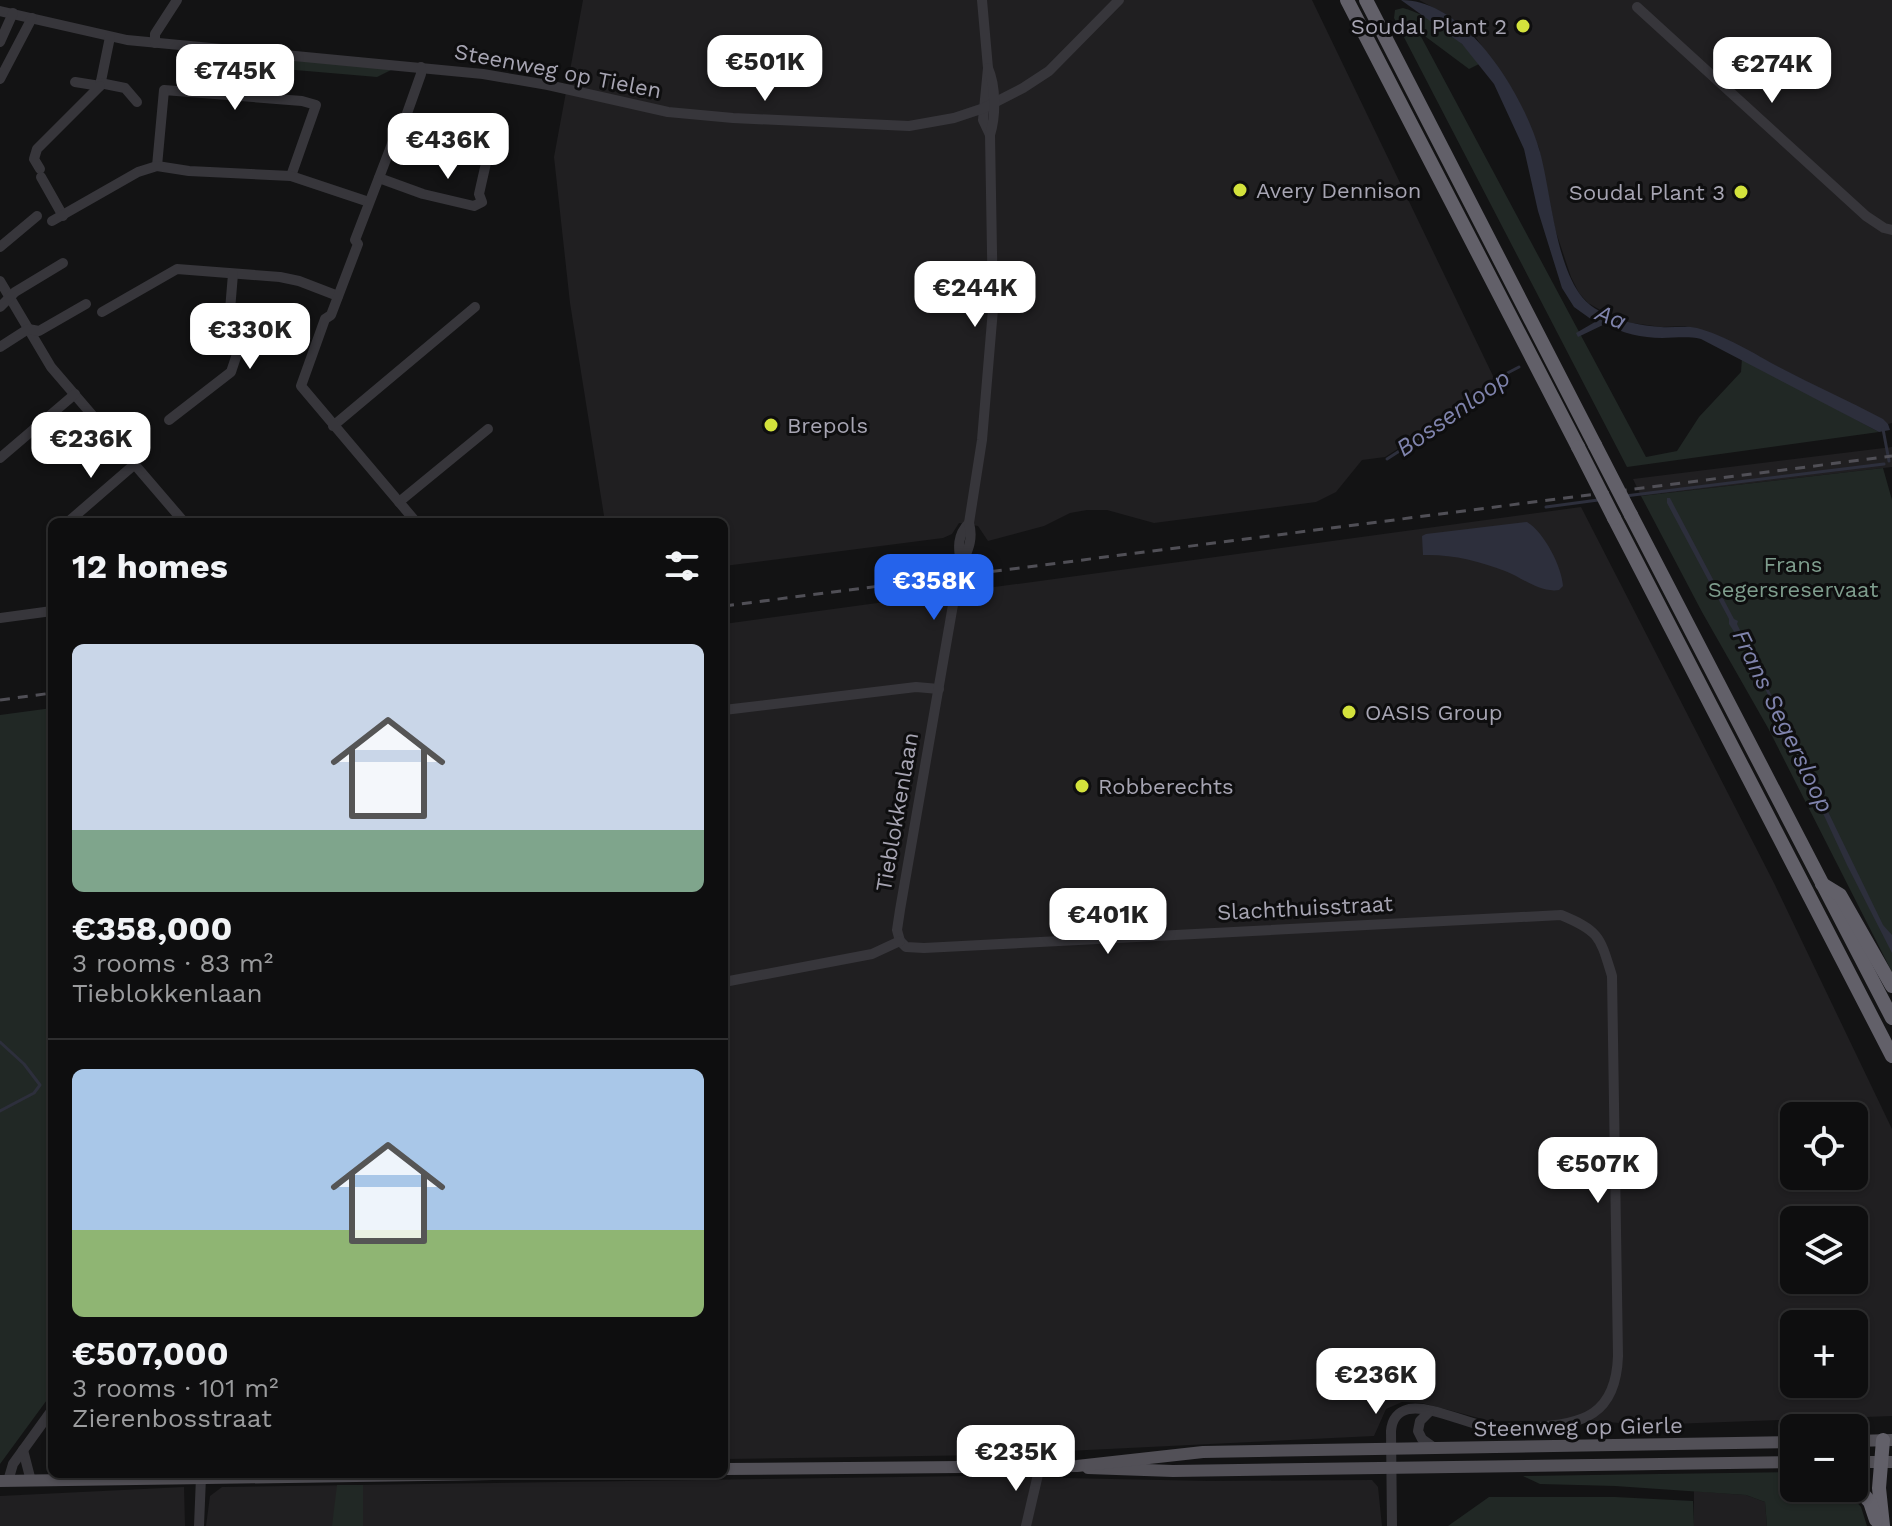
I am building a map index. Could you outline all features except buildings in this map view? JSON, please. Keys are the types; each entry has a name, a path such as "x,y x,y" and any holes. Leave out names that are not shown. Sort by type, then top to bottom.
{"highway":[{"path":"1347,0 1892,1056"},
{"path":"1366,0 1892,1018"},
{"path":"1821,884 1840,895 1892,986"},
{"path":"1880,1526 1879,1488 1888,1461 1887,1440"},
{"path":"1868,1500 1880,1526"}],"main road":[{"name":"Steenweg op Gierle","path":"728,1469 1077,1466 1203,1452 1780,1442"},
{"path":"1868,1462 1888,1461"},
{"name":"Steenweg op Gierle","path":"1077,1466 1099,1470 1157,1471 1780,1462"},
{"path":"4,1481 158,1478"}],"street":[{"name":"Tieblokkenlaan","path":"900,941 897,930 900,910 961,563 970,545 969,523 982,440 993,309 990,135 983,120 989,106 988,68 982,0"},
{"name":"Steenweg op Tielen","path":"0,11 110,37 421,67 548,85 668,112 909,126 954,118 989,106 1049,71 1119,0"},
{"path":"155,43 155,34 175,1"},
{"path":"1637,7 1866,216 1892,230"},
{"path":"0,42 13,13"},
{"path":"0,79 32,18"},
{"path":"63,216 34,159 37,149 100,85 110,37"},
{"path":"413,518 301,386 325,319 331,315 358,244 355,240 369,202 395,136 400,133 421,67"},
{"path":"75,82 125,88 137,102"},
{"path":"157,166 164,90 206,92 316,105 291,176"},
{"path":"379,178 423,194 474,206 482,202 479,194 491,141"},
{"path":"52,221 138,172 157,166 189,171 291,176 369,202"},
{"path":"0,247 37,216"},
{"path":"0,307 15,292 63,263"},
{"path":"102,312 177,269 299,281 338,296"},
{"path":"169,420 231,372 237,354 230,310 233,274"},
{"path":"0,281 51,367 177,518"},
{"path":"0,347 28,329 39,331 86,304"},
{"path":"333,426 475,307"},
{"path":"0,458 75,394"},
{"path":"399,502 488,429"},
{"path":"73,518 135,464"},
{"path":"0,618 48,612"},
{"path":"728,710 916,687 939,689"},
{"name":"Slachthuisstraat","path":"900,941 906,947 924,948 1561,915 1590,926 1603,948 1612,976 1618,1356 1615,1384 1603,1406 1589,1417 1563,1426 1489,1428 1429,1412"},
{"path":"728,981 872,954 900,941"},
{"path":"1392,1526 1391,1431 1394,1417 1408,1409 1429,1412"},
{"path":"1429,1412 1420,1421 1418,1431 1422,1439 1437,1450"},
{"path":"4,1481 48,1416"},
{"path":"23,1450 31,1481"},
{"path":"1026,1526 1040,1466"},
{"path":"199,1526 201,1478"}],"shaded area":[{"path":"583,0 1312,0 1494,378 1453,414 1385,457 1362,460 1336,492 1316,502 1154,523 1107,510 1087,510 1070,513 1044,526 988,541 978,526 959,523 952,534 943,538 728,565 728,518 604,518 570,303 554,157"},
{"path":"1419,0 1892,0 1892,423 1888,424 1721,337 1685,326 1661,327 1616,319 1588,303 1571,277 1555,229 1539,148 1509,84 1474,35"},
{"path":"1892,447 1892,467 1641,496 1633,479"},
{"path":"1581,507 1774,883 1892,1129 1892,1416 1780,1414 1780,1420 1644,1425 1595,1421 1490,1421 1422,1403 1402,1402 1386,1409 1374,1436 987,1455 728,1459 728,623"},
{"path":"968,1476 1209,1481 1372,1480 1378,1487 1382,1526 206,1526 210,1496 222,1487"},
{"path":"184,1487 185,1526 0,1526 0,1496"},
{"path":"1694,1491 1746,1495 1765,1502 1767,1526 1694,1526"}],"green space":[{"path":"1403,8 1424,16 1445,30 1479,64 1469,69 1418,31 1646,457 1677,451 1699,417 1741,372 1742,358 1879,432 1627,467 1394,18 1395,10"},
{"path":"184,51 393,69 377,77 189,61"},
{"name":"Frans Segersreservaat","path":"1883,468 1892,500 1892,972 1768,728 1641,496"},
{"path":"48,709 48,1398 0,1464 0,715"},
{"path":"1780,1472 1780,1502 1857,1502 1867,1526 1767,1526 1765,1502 1746,1495 1540,1484 1523,1476"},
{"path":"337,1485 363,1485 363,1526 332,1526"},
{"path":"1489,1497 1615,1497 1693,1501 1694,1526 1448,1526"}],"water":[{"path":"1401,0 1425,4 1448,16 1470,33 1506,79 1532,129 1564,262 1586,301 1605,314 1627,322 1692,327 1718,335 1883,419 1890,430 1879,432 1701,339 1640,336 1605,324 1578,337 1576,333 1595,322 1574,307 1562,288 1538,211 1524,149 1494,84 1462,44"},
{"name":"Frans Segersloop","path":"1667,498 1670,498 1734,619 1738,621 1883,925 1892,935 1892,953 1847,865 1750,656 1729,624"},
{"path":"1527,522 1540,534 1556,560 1563,586 1559,590 1538,587 1475,561 1423,555 1422,536 1426,534"}],"waterway":[{"name":"Bossenloop","path":"1387,459 1460,412 1496,379 1519,367"},
{"name":"Aa","path":"1883,429 1889,461"},
{"path":"1625,496 1884,464"},
{"path":"1546,507 1598,500"},
{"name":"Bossenloop","path":"0,1042 24,1064 40,1085 34,1093 0,1111"}],"railway":[{"path":"728,605 1892,456"},
{"path":"0,700 48,694"}],"place":[{"name":"Soudal Plant 2","path":"1523,26"},
{"name":"Avery Dennison","path":"1240,190"},
{"name":"Soudal Plant 3","path":"1741,192"},
{"name":"Brepols","path":"771,425"},
{"name":"OASIS Group","path":"1349,712"},
{"name":"Robberechts","path":"1082,786"}]}
